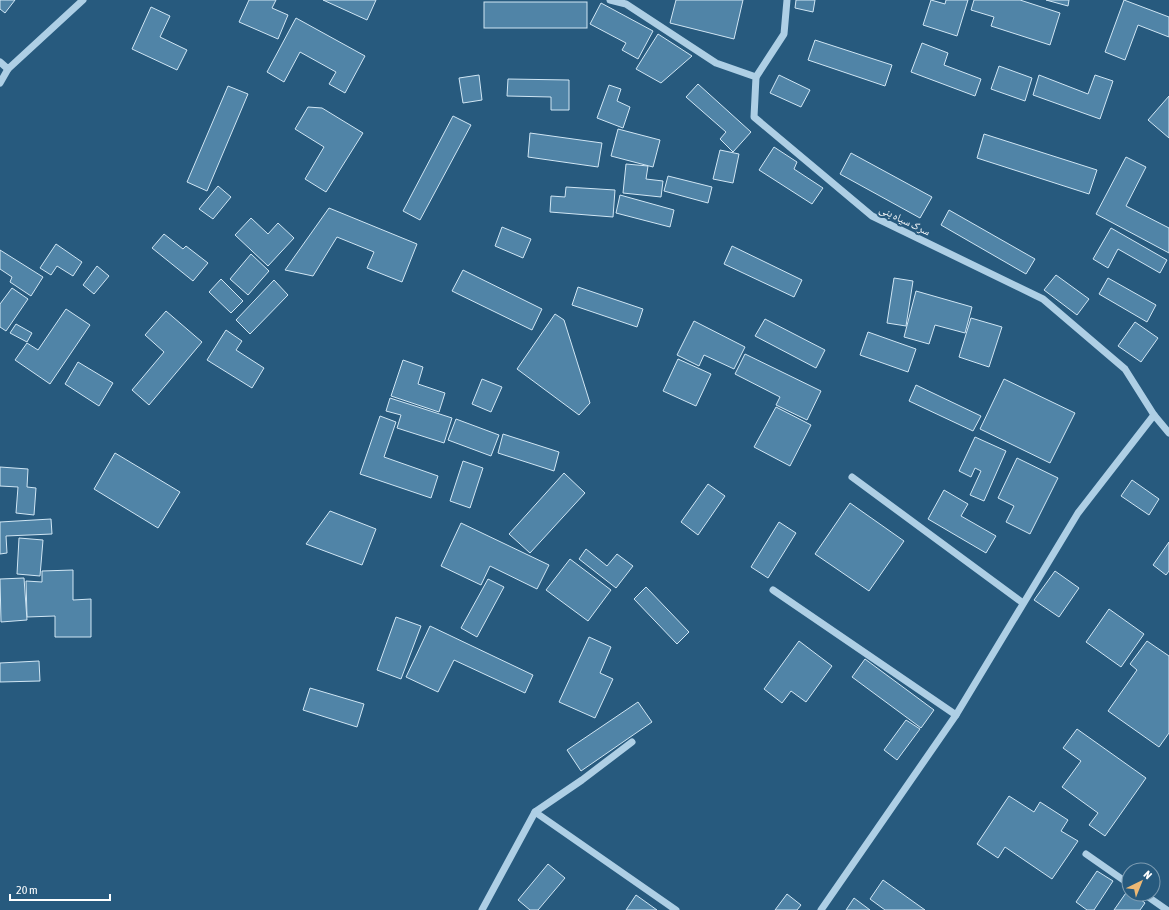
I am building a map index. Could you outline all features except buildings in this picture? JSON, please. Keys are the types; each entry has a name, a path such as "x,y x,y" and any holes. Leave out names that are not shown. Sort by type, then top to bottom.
{"street":[{"path":"0,83 8,69 84,0"},
{"path":"610,0 626,4 716,63 756,77 784,34 787,0"},
{"path":"0,62 8,69"},
{"name":"سرک سیاه بنی","path":"756,77 754,117 872,216 1043,299 1125,369 1154,415 1169,433"},
{"path":"821,910 956,714 1078,513 1154,415"},
{"path":"852,477 1023,604"},
{"path":"773,590 956,714"},
{"path":"482,910 535,812 582,780 632,742"},
{"path":"535,812 676,910"},
{"path":"1086,854 1121,878"},
{"path":"1156,902 1167,910"}]}
